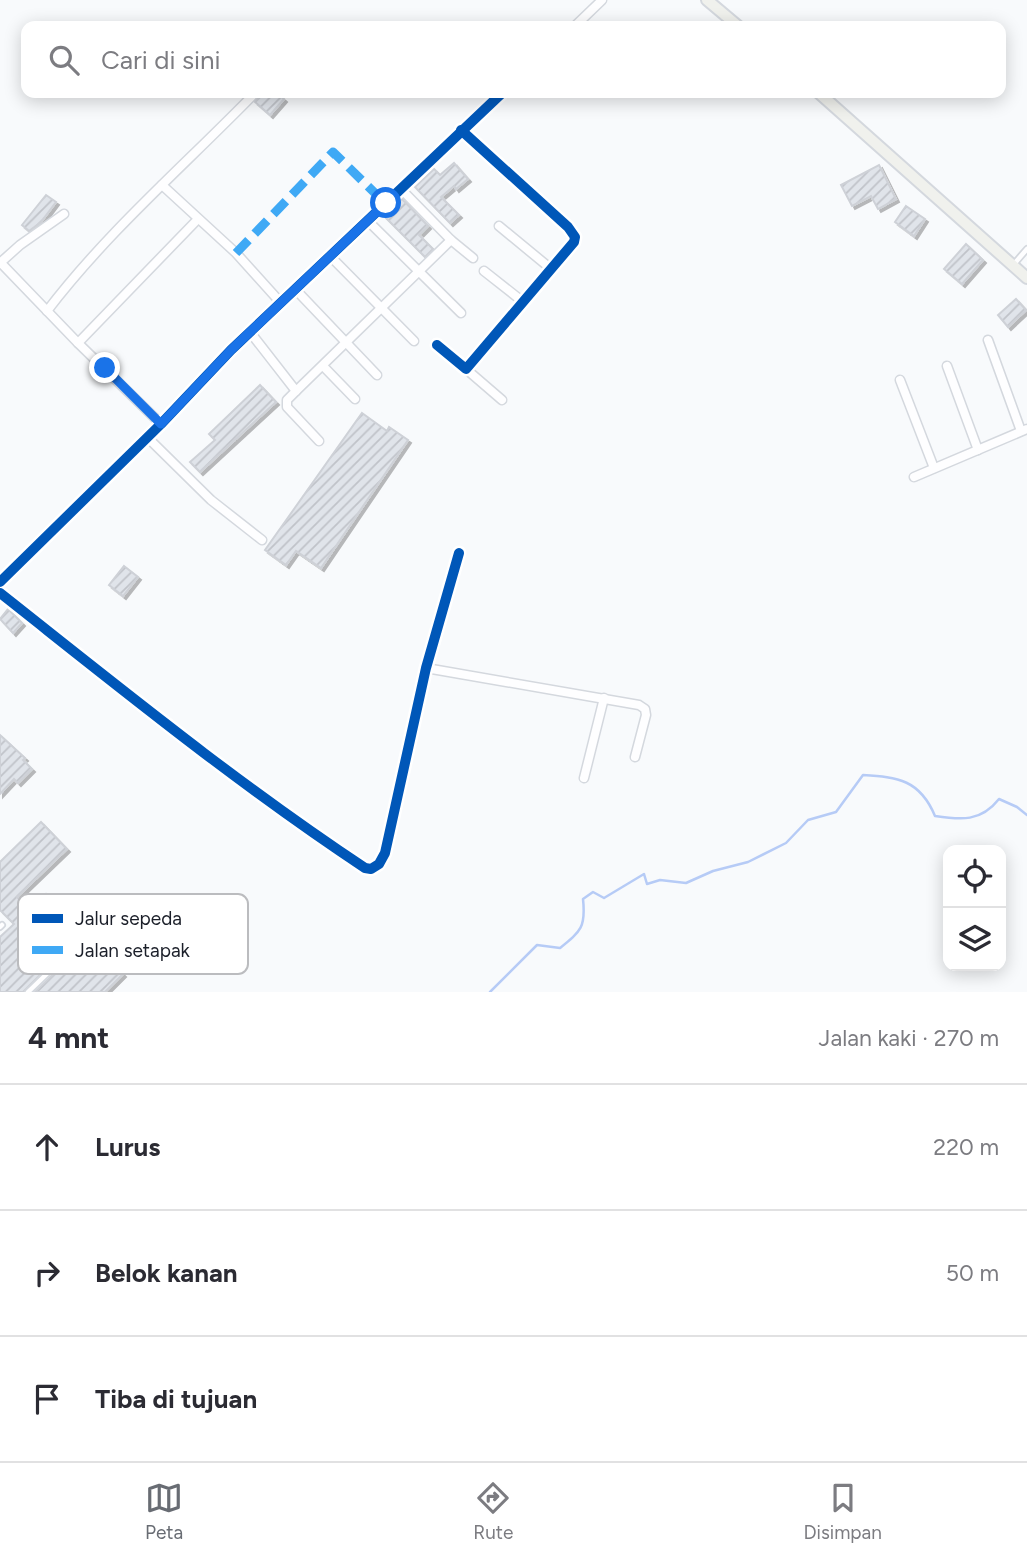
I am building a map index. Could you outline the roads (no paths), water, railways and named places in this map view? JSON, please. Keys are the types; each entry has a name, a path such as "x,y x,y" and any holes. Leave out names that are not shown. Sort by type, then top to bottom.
{"main road":[{"path":"707,0 732,21"},
{"path":"825,98 1027,278"}],"street":[{"path":"580,21 603,0"},
{"path":"47,311 103,244 250,98"},
{"path":"0,582 161,424 250,332 496,98"},
{"path":"461,130 572,231 574,242 466,369"},
{"path":"162,185 236,253 281,303"},
{"path":"400,188 451,240 473,258"},
{"path":"64,214 20,245 0,263 161,424"},
{"path":"78,343 197,220"},
{"path":"367,220 461,313"},
{"path":"499,226 550,268"},
{"path":"319,442 287,407 288,399 451,240"},
{"path":"330,256 414,341"},
{"path":"484,271 522,301"},
{"path":"296,290 377,374"},
{"path":"250,332 296,391"},
{"path":"914,477 1024,430 988,340"},
{"path":"437,345 502,400"},
{"path":"323,366 355,398"},
{"path":"947,366 978,450"},
{"path":"900,380 934,468"},
{"path":"147,437 211,500 262,540"},
{"path":"0,593 229,772 368,869 376,867 385,853 426,668 459,553"},
{"path":"426,668 636,704 646,711 635,757"},
{"path":"584,778 604,698"}],"lane":[{"path":"1013,264 1027,249"},
{"path":"28,992 47,974"}],"waterway":[{"path":"490,992 537,945 560,948 573,937 583,922 583,899 593,892 604,898 644,874 647,884 660,880 686,883 713,871 748,862 786,843 808,820 836,812 863,775 897,779 915,788 935,816 978,816 999,799 1027,815"}]}
